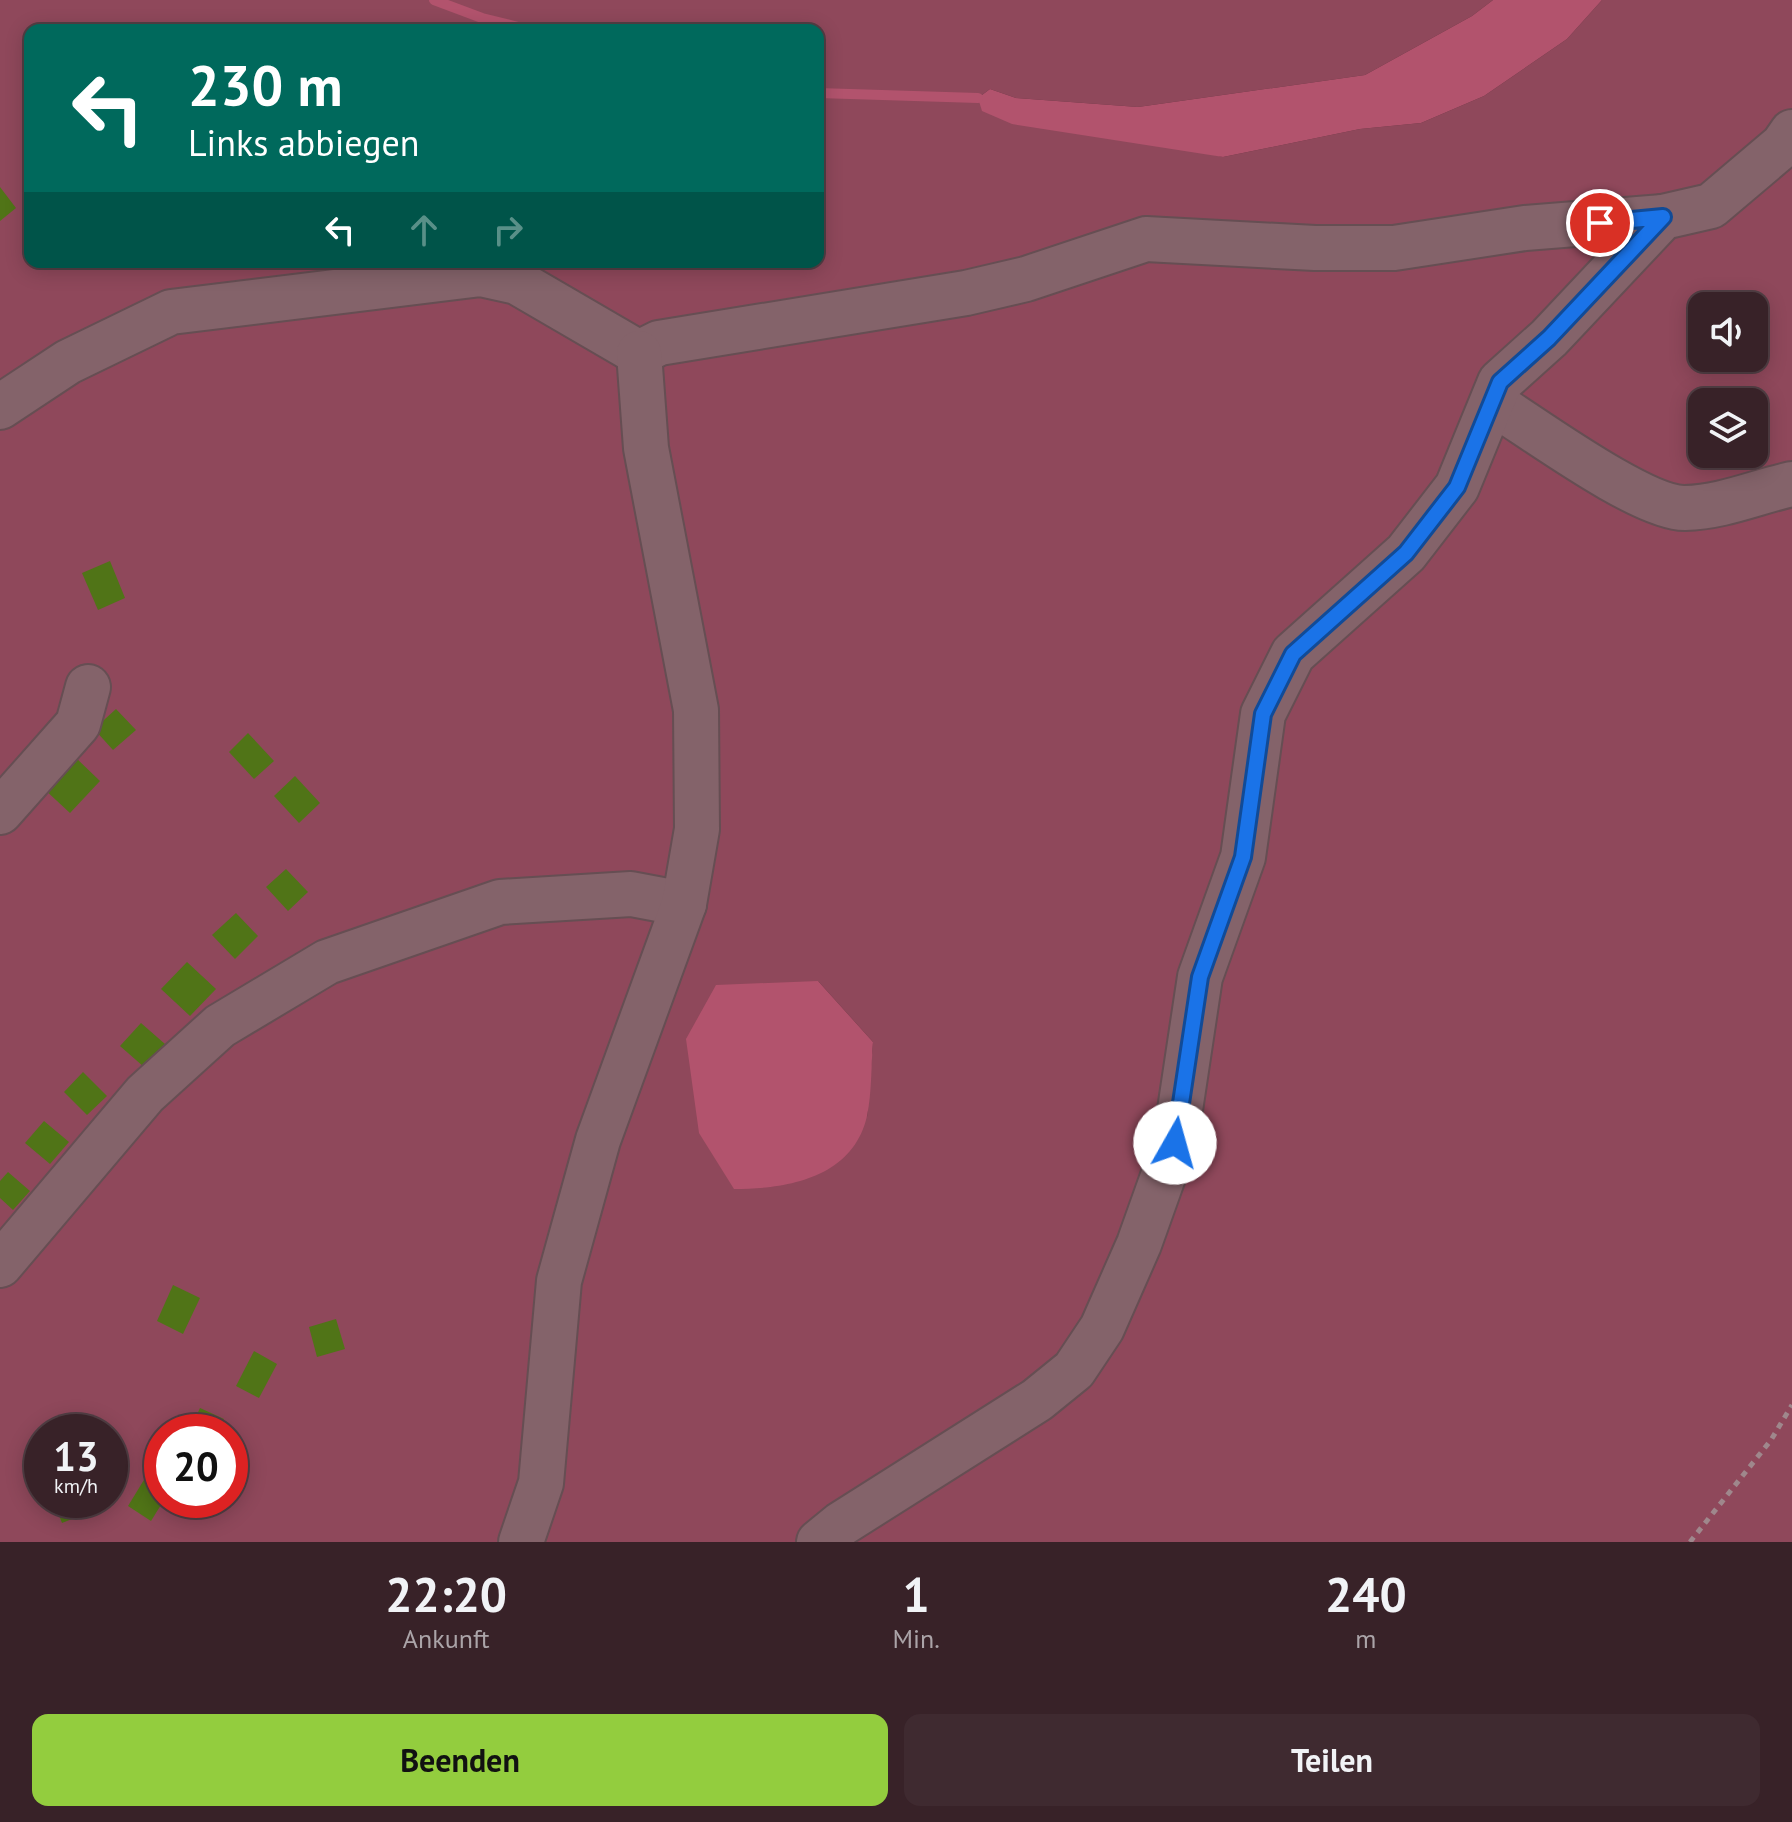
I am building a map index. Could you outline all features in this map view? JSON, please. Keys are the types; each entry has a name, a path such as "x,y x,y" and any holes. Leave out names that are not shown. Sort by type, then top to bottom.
{"lane":[{"path":"639,353 659,343 966,293 1026,279 1146,239 1315,248 1394,248 1525,228 1663,217 1711,206 1783,145 1792,132"},
{"path":"819,1542 841,1524 1037,1400 1074,1370 1102,1328 1139,1244 1175,1143 1200,977 1243,857 1263,714 1293,654 1406,553 1457,487 1500,382 1549,338 1663,217"},
{"path":"0,407 68,362 171,312 481,274 517,282 639,353"},
{"path":"521,1542 541,1483 559,1281 598,1140 684,904 697,829 696,710 646,448 639,353"},
{"path":"1493,403 1642,496 1681,508 1729,503 1792,484"},
{"path":"0,812 78,724 88,687"},
{"path":"0,1265 145,1094 220,1026 327,962 500,902 631,894 684,904"}],"path":[{"path":"1690,1542 1771,1440 1792,1405"}],"shaded area":[{"path":"0,0 1493,0 1472,16 1365,75 1138,107 1016,98 990,89 978,98 1223,157 1360,129 1421,123 1484,96 1567,39 1602,0 1792,0 1792,1542 0,1542","holes":["818,981 873,1042 867,1117"]},
{"path":"1493,0 1602,0 1567,39 1484,96 1421,123 1360,129 1223,157 1012,124 982,111 978,98 990,89 1016,98 1138,107 1365,75 1472,16"},
{"path":"818,981 873,1042 869,1107 859,1137 848,1154 815,1176 775,1186 734,1189 699,1133 686,1039 716,985"}],"building":[{"path":"0,187 16,208 0,221"},
{"path":"110,561 125,598 98,610 82,573"},
{"path":"116,709 136,730 113,750 94,729"},
{"path":"248,733 274,761 254,779 229,752"},
{"path":"74,756 100,781 70,813 43,788"},
{"path":"295,776 320,803 299,823 274,796"},
{"path":"286,869 308,892 288,911 266,887"},
{"path":"236,913 258,936 235,959 212,935"},
{"path":"187,962 216,989 190,1016 161,989"},
{"path":"141,1023 165,1044 144,1067 120,1046"},
{"path":"83,1072 107,1096 87,1115 64,1092"},
{"path":"44,1121 69,1142 50,1164 25,1143"},
{"path":"8,1172 30,1191 13,1210 0,1198 0,1181"},
{"path":"173,1285 200,1298 183,1334 157,1321"},
{"path":"336,1319 345,1349 317,1357 309,1327"},
{"path":"254,1351 277,1364 259,1398 236,1386"},
{"path":"200,1408 213,1414 197,1414"},
{"path":"144,1480 144,1516 128,1506"}],"waterway":[{"path":"434,0 506,24"},
{"path":"824,93 978,98"}],"route":[{"path":"1175,1143 1200,977 1243,857 1263,714 1293,654 1406,553 1457,487 1500,382 1549,338 1663,217 1600,223"}]}
